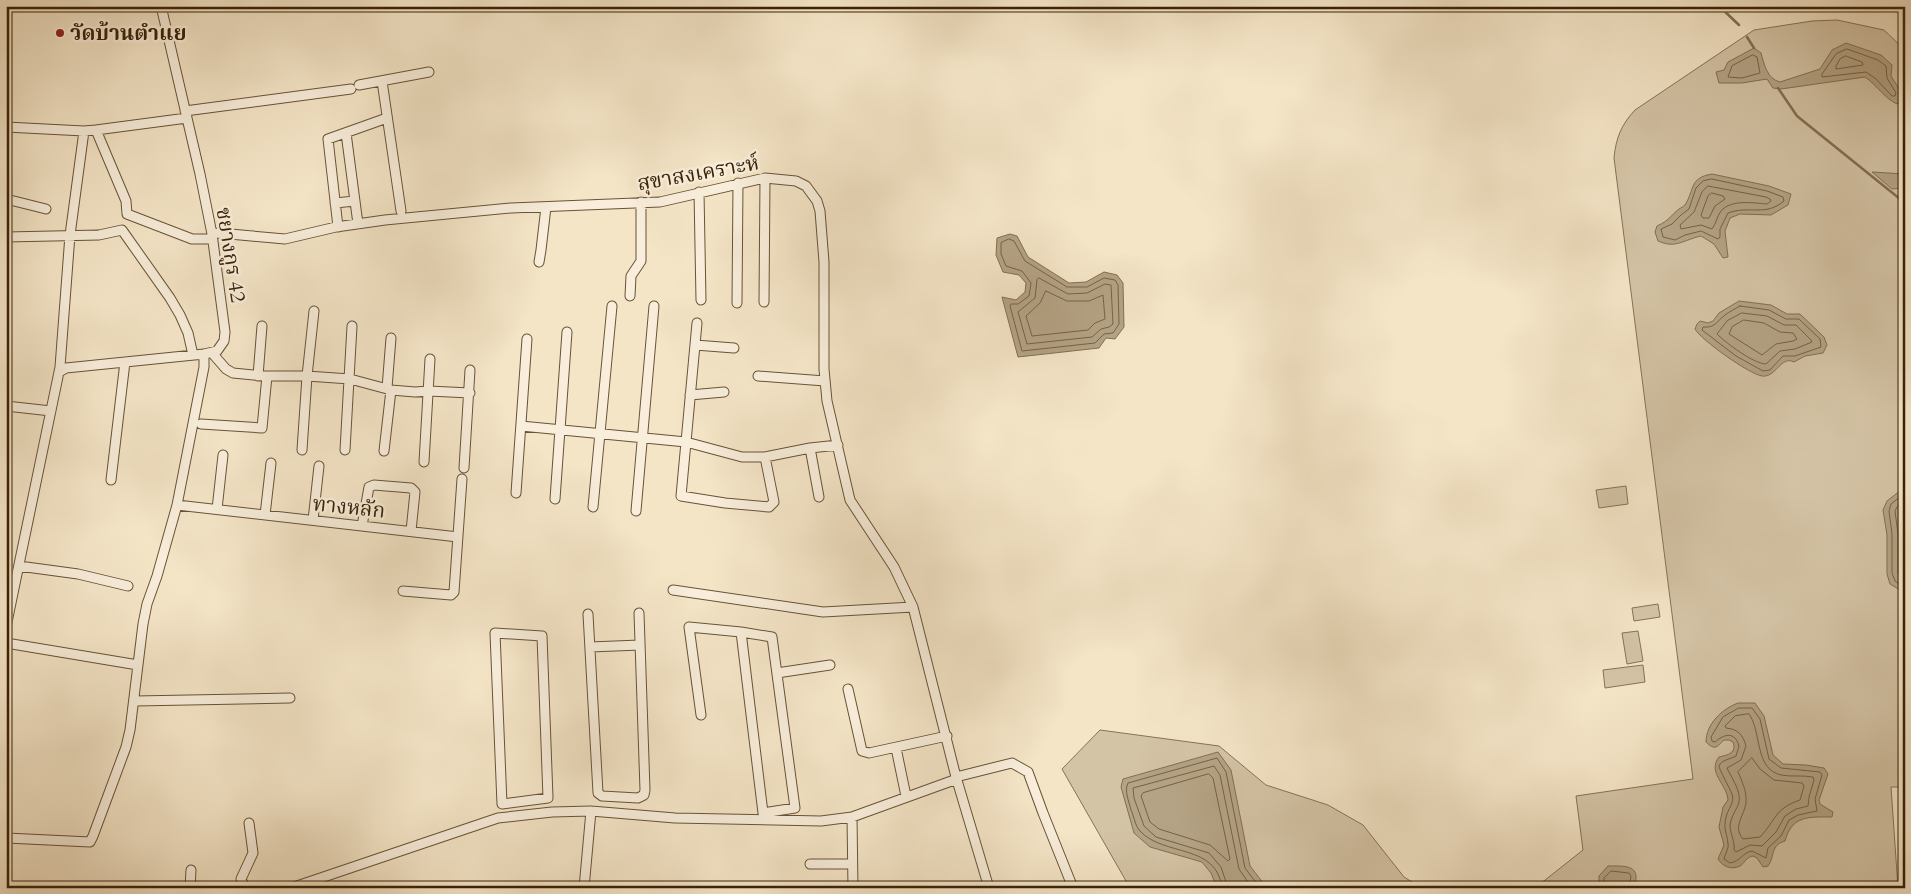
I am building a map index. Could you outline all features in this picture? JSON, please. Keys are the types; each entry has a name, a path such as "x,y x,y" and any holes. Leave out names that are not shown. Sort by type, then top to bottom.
{"street":[{"name":"ชยางกูร 42","path":"161,6 212,237 225,332 221,346 217,351 208,354"},
{"path":"6,126 84,131 96,130 355,87 429,72"},
{"path":"382,81 401,211"},
{"path":"338,227 328,139 387,118"},
{"name":"สุขาสงเคราะห์","path":"96,130 126,201 127,214 192,239 212,237 219,233 281,239 358,224 511,208 660,202 765,178 796,181 806,186 817,201 821,220 824,262 825,380 827,401 850,500 894,567 913,607 957,778 990,888"},
{"path":"6,627 59,372 70,235 84,131"},
{"path":"346,133 358,224"},
{"path":"764,302 765,178"},
{"path":"737,303 738,183"},
{"path":"699,192 701,300"},
{"path":"6,199 46,209"},
{"path":"335,203 355,201"},
{"path":"630,296 631,276 641,261 641,202"},
{"path":"538,262 546,207"},
{"path":"6,237 99,235 122,230 180,315 188,332 192,355"},
{"path":"593,507 612,306"},
{"path":"636,511 654,306"},
{"path":"302,450 314,311"},
{"path":"697,323 681,496 769,507 774,502 765,457"},
{"path":"201,424 262,428 262,326"},
{"path":"345,450 352,326"},
{"path":"555,499 568,332"},
{"path":"384,451 391,338"},
{"path":"516,494 527,339"},
{"path":"695,345 734,348"},
{"path":"59,372 66,368 208,354 226,370 233,373 350,379 389,389 415,392 470,393"},
{"path":"6,838 90,842 126,747 135,701 140,642 147,604 177,505 208,354"},
{"path":"424,462 430,359"},
{"path":"111,480 125,362"},
{"path":"464,468 470,370"},
{"path":"758,376 825,380"},
{"path":"690,395 724,392"},
{"path":"6,406 51,410"},
{"path":"521,426 686,442 742,457 765,457 810,448 838,445"},
{"path":"810,448 819,497"},
{"path":"216,509 223,455"},
{"path":"265,515 272,463"},
{"path":"312,520 319,466"},
{"path":"403,591 453,594 455,590 462,478"},
{"path":"362,526 369,487 374,485 412,488 415,492 411,531"},
{"name":"ทางหลัก","path":"177,505 458,537"},
{"path":"19,566 78,574 128,586"},
{"path":"672,590 822,612 913,607"},
{"path":"588,614 598,793 602,796 625,798 642,797 645,790 639,612"},
{"path":"701,715 689,627 741,632 772,637 795,808 763,813 741,632"},
{"path":"495,633 542,636 548,798 526,801 502,804 495,633"},
{"path":"6,643 138,665"},
{"path":"590,647 640,645"},
{"path":"777,673 830,665"},
{"path":"848,689 862,751 868,753 947,736"},
{"path":"135,701 290,698"},
{"path":"896,748 906,796"},
{"path":"291,888 498,818 591,810 675,818 821,822 852,817 957,778 1012,763 1028,772 1073,888"},
{"path":"625,798 625,813"},
{"path":"526,801 527,814"},
{"path":"584,888 591,810"},
{"path":"781,810 783,822"},
{"path":"852,817 853,888"},
{"path":"245,888 241,879 253,853 249,823"},
{"path":"810,864 852,864"},
{"path":"190,888 191,870"},
{"path":"1090,888 1099,888"}],"shaded area":[{"path":"1837,20 1884,30 1905,50 1905,787 1891,787 1898,888 1535,888 1583,850 1576,796 1693,779 1614,158 1618,138 1626,121 1635,110 1754,30 1812,21"},
{"path":"1626,486 1628,504 1599,508 1596,490"},
{"path":"1658,604 1660,617 1634,621 1632,608"},
{"path":"1638,631 1643,661 1627,664 1622,633"},
{"path":"1643,665 1645,682 1605,688 1603,670"},
{"path":"1100,730 1219,746 1266,785 1328,805 1363,825 1404,877 1422,888 1130,888 1062,769"}],"water":[{"path":"1846,43 1881,55 1892,65 1891,76 1903,95 1901,101 1897,104 1892,101 1865,77 1781,89 1773,88 1767,79 1742,83 1719,83 1716,72 1724,70 1728,62 1754,48 1761,53 1765,66 1772,78 1780,82 1820,69 1832,50"},
{"path":"1872,172 1905,174 1905,188 1892,189"},
{"path":"1712,174 1769,186 1791,194 1788,205 1771,215 1740,214 1730,218 1725,231 1728,257 1723,258 1714,244 1701,236 1675,244 1658,241 1655,232 1657,226 1685,205 1699,178"},
{"path":"1010,234 1017,236 1028,257 1069,283 1086,282 1104,272 1117,275 1123,283 1124,327 1115,339 1106,338 1099,348 1018,357 1002,297 1016,300 1025,292 1026,283 1019,275 1003,272 996,255 997,238"},
{"path":"1739,301 1771,305 1787,314 1800,314 1824,337 1827,345 1823,353 1805,356 1794,362 1785,362 1767,376 1756,374 1737,363 1706,341 1695,329 1700,321 1708,323 1713,321 1719,313"},
{"path":"1905,487 1905,593 1890,584 1887,574 1887,535 1883,510 1887,501"},
{"path":"1738,703 1755,703 1764,716 1773,755 1783,764 1824,768 1828,774 1819,800 1820,804 1833,812 1832,817 1802,819 1797,822 1792,826 1785,841 1775,848 1768,866 1763,867 1757,858 1753,856 1740,866 1734,868 1725,866 1718,859 1724,845 1719,827 1723,807 1728,800 1715,768 1719,757 1731,753 1734,746 1733,742 1729,740 1724,740 1714,747 1706,742 1709,729 1716,718 1726,709"},
{"path":"1218,752 1231,770 1250,866 1267,888 1217,888 1211,873 1202,862 1150,847 1134,833 1121,787 1123,779"},
{"path":"1608,866 1620,866 1634,870 1636,880 1634,888 1599,888 1599,876"}],"waterway":[{"path":"1719,6 1739,25"},
{"path":"1747,37 1754,48"},
{"path":"1778,88 1797,116 1905,203"}],"place":[{"name":"วัดบ้านตำแย","path":"60,33"}]}
